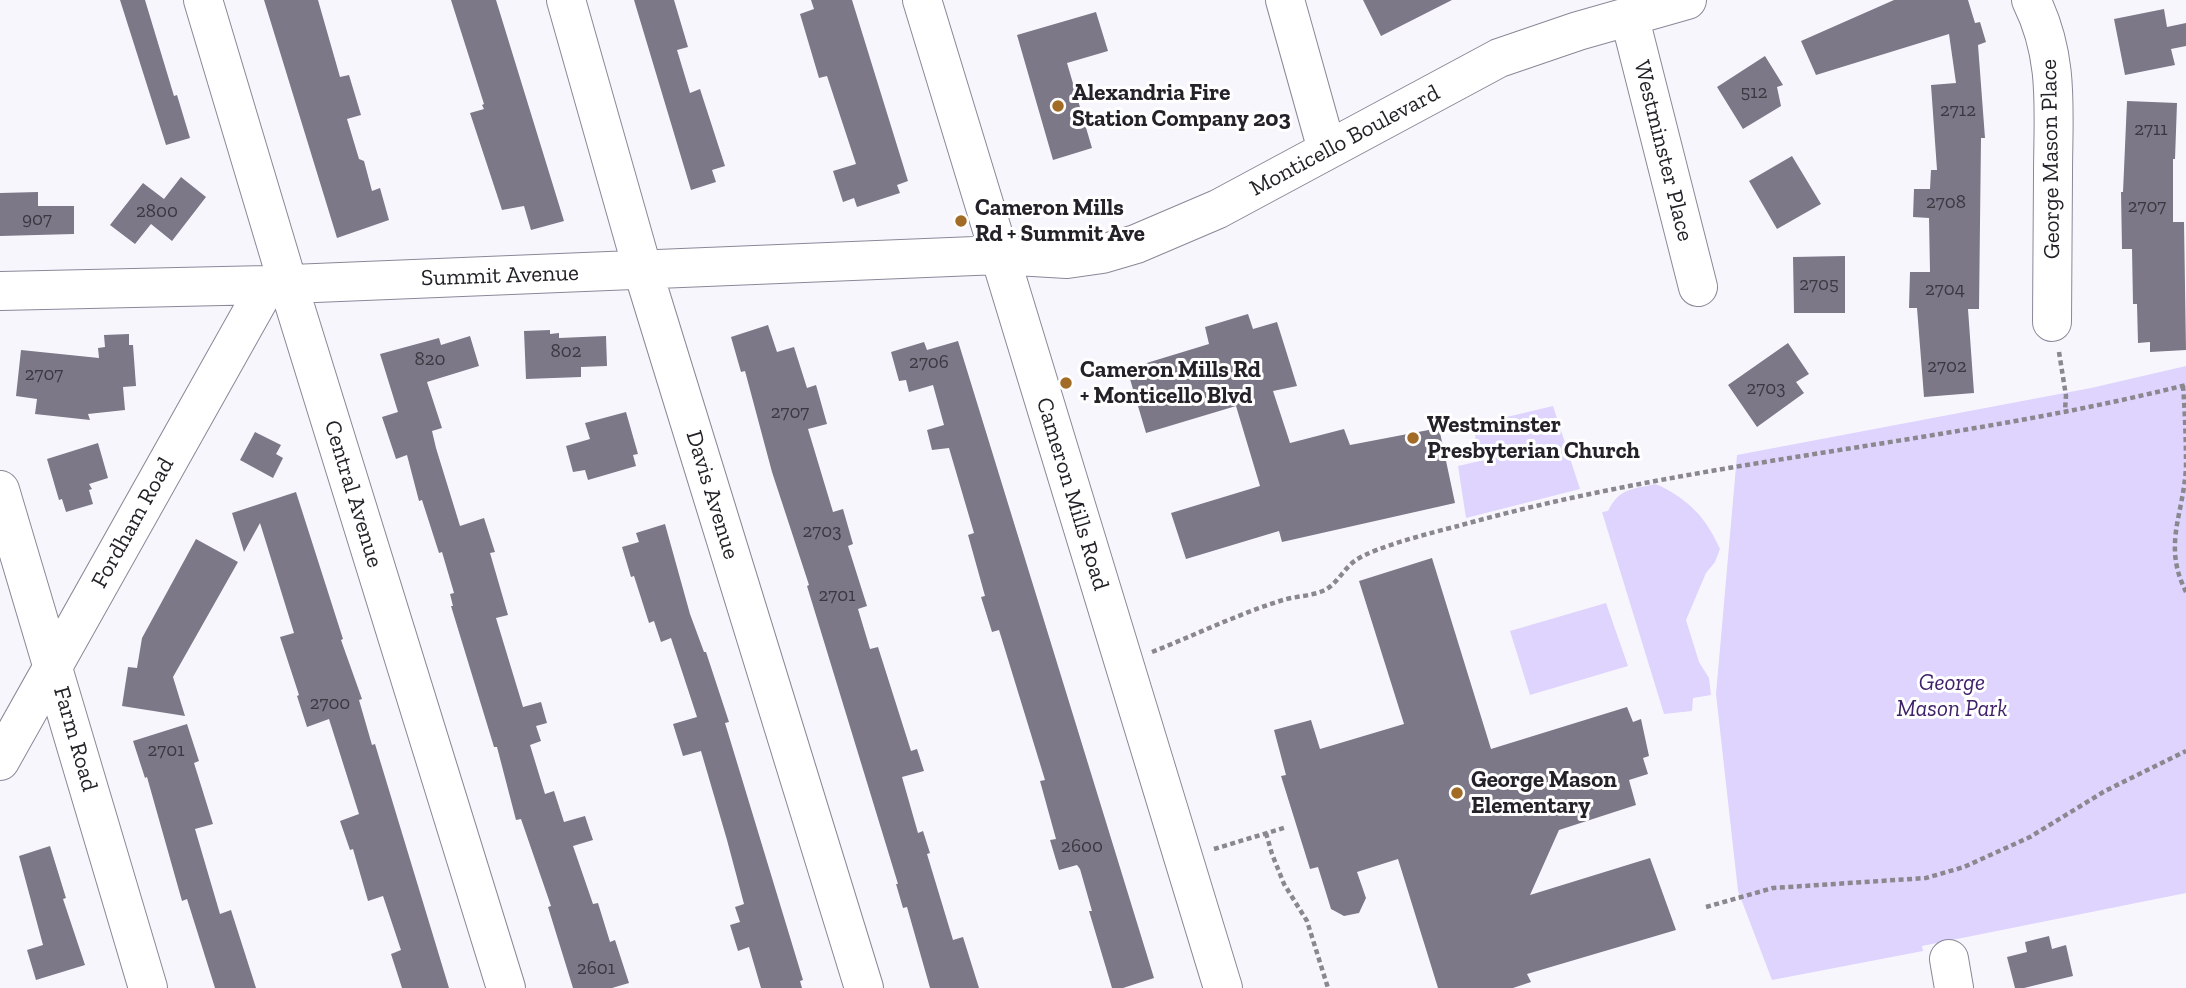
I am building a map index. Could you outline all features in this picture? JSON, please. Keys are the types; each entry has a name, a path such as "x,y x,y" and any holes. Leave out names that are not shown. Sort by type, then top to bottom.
{"street":[{"name":"Central Avenue","path":"203,0 277,285 506,988"},
{"name":"Davis Avenue","path":"566,0 643,271 864,988"},
{"name":"Cameron Mills Road","path":"922,0 1223,988"},
{"path":"1285,0 1327,150"},
{"name":"Monticello Boulevard","path":"999,255 1067,259 1102,254 1136,244 1218,209 1499,58 1629,15 1687,0"},
{"name":"George Mason Place","path":"2031,0 2042,21 2050,50 2053,90 2052,322"},
{"name":"Westminster Place","path":"1629,15 1698,287"},
{"name":"Summit Avenue","path":"0,291 277,285 999,255"},
{"name":"Fordham Road","path":"0,761 277,285"},
{"name":"Farm Road","path":"0,490 148,988"}],"path":[{"path":"2064,376 2065,410"},
{"path":"1145,654 1282,601 1324,590 1355,561 1372,552 1569,497 1779,460 1902,442 2184,385 2186,467 2173,545 2178,576 2186,592"},
{"path":"1706,908 1773,888 1926,878 1964,867 2030,837 2105,791 2186,751"},
{"path":"1206,852 1287,827"},
{"path":"1266,832 1284,884 1307,921 1328,988"}],"green space":[{"name":"George Mason Park","path":"2186,366 2186,893 1922,946 1923,951 1772,980 1738,891 1716,694 1737,455 2091,388"},
{"path":"1553,406 1580,489 1466,518 1458,466 1480,461 1473,425"},
{"path":"1656,484 1678,496 1695,510 1709,527 1720,549 1715,562 1706,573 1686,620 1699,662 1709,678 1711,695 1693,698 1692,711 1664,714 1602,512 1608,511 1622,494"},
{"path":"1606,603 1628,666 1530,695 1510,631"}],"building":[{"path":"120,0 145,0 174,96 177,95 190,138 166,145"},
{"path":"264,0 318,0 340,77 349,75 361,115 347,119 359,159 364,161 372,191 380,188 389,220 337,238"},
{"path":"451,0 496,0 564,221 531,230 524,206 502,210 470,113 484,109 484,104"},
{"path":"634,0 674,0 688,47 677,50 690,93 700,89 725,166 712,170 716,182 691,190"},
{"path":"811,0 852,0 908,181 897,185 900,193 857,207 854,198 843,202 833,171 856,164 827,76 819,78 800,14 814,9"},
{"path":"1363,0 1452,0 1381,36"},
{"path":"1894,0 1968,0 1975,23 1980,22 1986,42 1978,45 1985,138 1981,138 1979,309 1968,309 1974,393 1924,397 1917,308 1909,308 1910,272 1930,272 1929,218 1913,217 1914,189 1930,189 1931,170 1937,170 1931,85 1956,83 1949,34 1816,75 1801,41"},
{"path":"2164,9 2167,27 2186,23 2186,46 2171,49 2175,65 2125,75 2114,19"},
{"name":"Alexandria Fire Station Company 203","path":"1096,12 1108,51 1067,63 1092,148 1053,160 1017,35"},
{"path":"1765,56 1783,85 1777,87 1781,106 1743,129 1717,87"},
{"path":"2127,101 2177,103 2173,159 2173,222 2184,222 2186,350 2150,352 2150,342 2138,343 2137,304 2133,304 2132,249 2122,249 2121,192"},
{"path":"1792,156 1821,204 1777,229 1749,181"},
{"path":"181,177 206,197 172,241 151,224 135,244 110,225 143,183 164,199"},
{"path":"38,192 38,206 74,206 74,234 0,236 0,193"},
{"path":"1845,256 1845,313 1794,313 1793,257"},
{"name":"Westminster Presbyterian Church","path":"1248,314 1253,329 1277,322 1297,386 1273,391 1290,443 1344,429 1350,445 1439,428 1455,503 1282,542 1279,531 1186,559 1171,513 1260,486 1236,406 1146,433 1127,369 1209,344 1205,327"},
{"path":"768,325 777,352 794,347 807,388 816,385 827,424 808,429 833,512 843,509 853,544 848,546 867,606 858,609 870,649 878,647 911,751 917,749 924,771 902,777 918,833 923,831 930,853 927,854 953,940 963,937 979,988 930,988 907,907 903,908 807,586 809,585 772,472 745,371 741,372 731,337"},
{"path":"550,330 550,334 559,333 559,338 606,336 607,366 581,367 581,377 526,379 524,331"},
{"path":"129,334 129,345 133,345 136,386 123,387 125,410 88,414 90,420 35,414 37,399 16,396 21,350 99,358 98,348 105,347 104,335"},
{"path":"470,336 479,366 427,382 442,428 432,431 460,526 484,518 495,552 490,553 508,615 496,618 523,707 541,702 547,723 536,726 541,741 530,745 545,794 554,791 564,822 585,816 593,840 573,846 593,904 598,903 610,942 615,940 629,983 612,988 573,988 548,907 551,906 521,819 516,820 497,747 494,747 451,606 450,594 454,593 442,552 439,553 422,500 419,501 407,455 396,459 382,417 398,412 380,354 439,338 441,345"},
{"path":"958,341 1154,978 1123,988 1112,988 1089,911 1092,911 1080,869 1077,865 1059,870 1050,840 1056,839 1040,781 1045,780 999,630 992,632 981,597 985,596 968,535 974,533 949,448 932,450 927,430 944,425 933,385 909,392 906,380 899,381 891,352 924,342 927,350"},
{"path":"1788,343 1809,374 1796,382 1804,393 1757,427 1728,385"},
{"path":"626,412 638,454 633,455 636,466 588,480 585,470 573,472 566,446 590,439 585,423"},
{"path":"255,432 281,445 276,454 283,458 273,478 240,460"},
{"path":"98,443 108,478 89,484 93,504 66,512 62,499 59,500 47,459"},
{"path":"296,492 449,988 402,988 391,954 401,950 383,896 368,901 353,849 350,850 340,821 359,814 329,719 307,727 297,696 299,695 280,637 294,633 260,523 244,552 232,513"},
{"path":"665,524 690,614 706,652 729,722 725,723 803,980 800,981 802,988 761,988 749,947 738,951 730,925 740,922 735,907 744,904 727,840 701,751 683,756 673,724 697,717 671,638 661,642 654,621 649,623 622,547 639,542 636,533"},
{"path":"196,539 238,562 173,677 185,716 122,706 128,667 137,668 142,638"},
{"path":"1432,558 1491,749 1627,707 1633,722 1641,719 1649,756 1643,758 1648,774 1629,780 1636,805 1559,830 1530,895 1650,858 1676,930 1527,974 1531,982 1513,988 1438,988 1398,859 1357,872 1366,898 1359,913 1344,916 1331,909 1318,867 1310,869 1281,776 1286,775 1274,730 1311,720 1320,749 1404,724 1359,581"},
{"path":"187,724 199,761 194,763 213,824 195,829 220,914 231,910 256,988 215,988 187,899 182,901 147,777 145,778 133,741"},
{"path":"50,846 66,898 63,899 85,965 36,980 27,950 43,945 19,856"},
{"path":"2049,936 2052,949 2066,945 2073,976 2015,988 2007,957 2027,952 2025,942"}],"place":[{"name":"Alexandria Fire Station Company 203","path":"1058,106"},
{"name":"Cameron Mills Rd + Summit Ave","path":"961,221"},
{"name":"Cameron Mills Rd + Monticello Blvd","path":"1066,383"},
{"name":"Westminster Presbyterian Church","path":"1413,438"},
{"name":"George Mason Elementary","path":"1457,793"}]}
